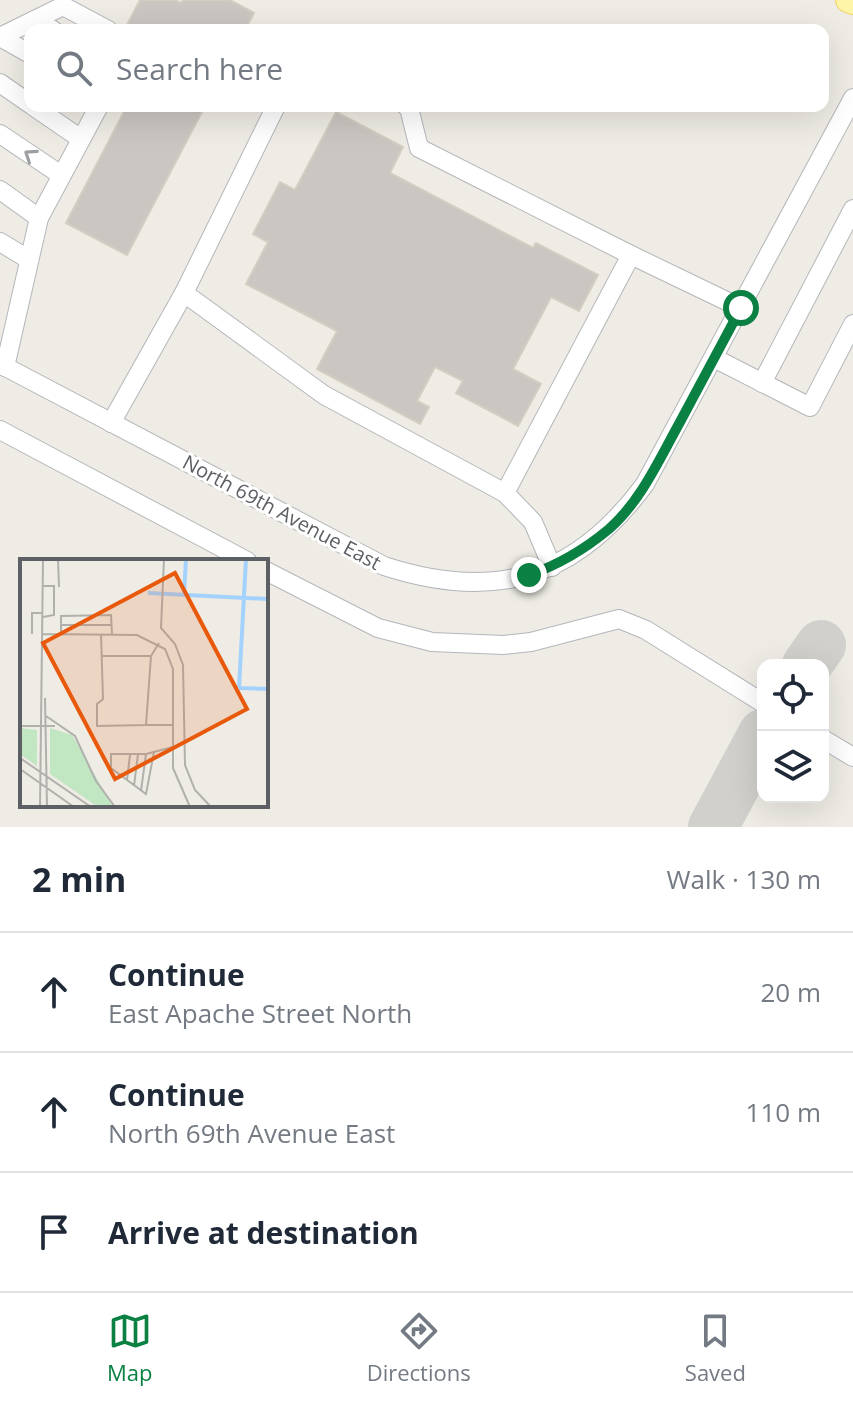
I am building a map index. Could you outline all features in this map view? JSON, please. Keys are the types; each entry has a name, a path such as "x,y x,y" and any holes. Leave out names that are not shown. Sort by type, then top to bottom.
{"street":[{"path":"27,24 63,6 97,24"},
{"path":"35,20 42,24"},
{"path":"0,37 24,25"},
{"path":"0,37 24,51"},
{"path":"0,83 24,100"},
{"name":"North 69th Avenue East","path":"3,366 365,557 398,571 442,582 472,583 502,582 552,567 610,528 625,512 663,453 851,109"},
{"path":"42,112 81,139"},
{"path":"3,366 39,218 96,112"},
{"path":"111,423 184,293 273,112"},
{"path":"410,112 419,148 741,308"},
{"path":"0,134 61,175"},
{"path":"0,190 39,218"},
{"path":"762,383 853,209"},
{"path":"0,242 28,259"},
{"path":"505,493 631,255"},
{"path":"184,293 324,395 505,493 533,522 552,567"},
{"path":"714,358 810,407 853,324"},
{"path":"0,430 243,559"},
{"path":"268,572 378,628 432,642 503,645 531,642 619,619 646,630 757,699"},
{"path":"829,743 853,757"}],"building":[{"path":"140,0 175,0 181,3 183,0 230,0 254,13 248,24 128,24"},
{"path":"124,112 202,112 127,255 66,223"},
{"path":"336,112 403,147 390,173 533,248 536,243 598,275 579,311 551,297 513,369 541,384 518,426 456,393 463,381 435,367 417,401 429,407 420,424 317,369 337,331 246,284 268,242 253,234 280,182 295,190"}],"taxiway":[{"path":"811,659 821,645"},
{"path":"713,827 757,745"}],"route":[{"path":"529,575 552,567 610,528 625,512 663,453 741,308"}]}
